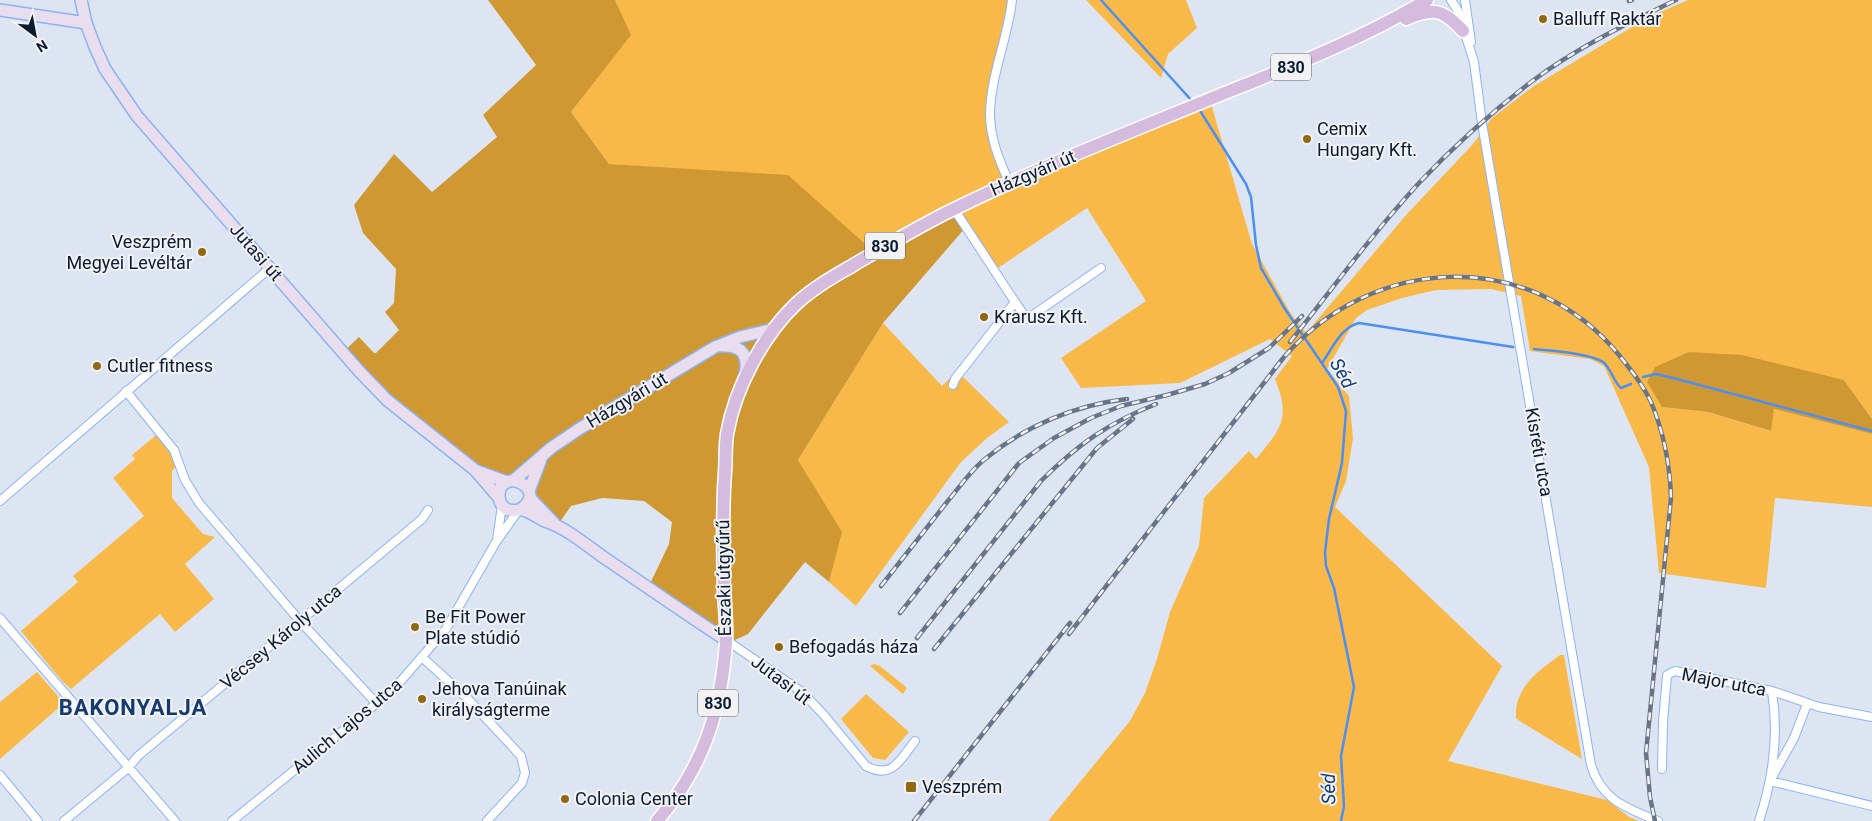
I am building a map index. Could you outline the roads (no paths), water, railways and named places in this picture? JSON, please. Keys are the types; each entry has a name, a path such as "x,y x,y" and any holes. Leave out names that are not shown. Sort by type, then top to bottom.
{"main road":[{"name":"Házgyári út","path":"1371,31 1413,0"},
{"name":"Házgyári út","path":"774,329 786,314 816,287 915,229 1009,182 1290,67 1371,31 1427,0"},
{"path":"1371,31 1388,27 1428,11 1434,11 1451,18 1463,31"},
{"name":"Északi útgyűrű","path":"657,821 688,778 707,740 719,700 726,640 722,518 727,435 745,376 774,329"}],"street":[{"name":"Jutasi út","path":"81,0 86,24 95,48 105,69 126,101 359,371 387,400 476,470 509,510 520,510 555,524 802,692 866,766 872,770 886,772 892,768 915,741"},
{"path":"1009,182 994,145 990,113 992,91 1012,0"},
{"name":"Kisréti utca","path":"1451,0 1455,4 1463,31 1471,49"},
{"name":"Kisréti utca","path":"1465,0 1471,49 1591,765 1600,786 1608,795 1625,807 1658,821"},
{"path":"0,10 86,24"},
{"path":"954,210 1026,319 1101,268"},
{"path":"0,501 270,268"},
{"path":"953,385 955,379 1015,302"},
{"name":"Házgyári út","path":"511,481 551,448 579,429 715,347 740,337 774,329"},
{"path":"715,347 733,346 745,355 747,365 745,376"},
{"path":"126,391 174,450 185,480 199,503 300,621 377,704"},
{"name":"Házgyári út","path":"529,495 541,458"},
{"name":"Jutasi út","path":"476,470 522,483 529,495 555,524"},
{"path":"500,501 501,489 511,481"},
{"path":"520,510 528,504 529,495"},
{"name":"Aulich Lajos utca","path":"496,542 500,501"},
{"name":"Vécsey Károly utca","path":"64,821 128,768 138,756 422,519 428,510"},
{"name":"Aulich Lajos utca","path":"232,821 377,704 423,658 446,629 496,542 520,510"},
{"path":"0,618 175,821"},
{"path":"423,658 468,699 522,756 525,773 522,783 487,821"},
{"name":"Major utca","path":"1662,768 1667,675 1675,671 1772,691 1790,696 1807,704 1872,718"},
{"path":"1759,821 1770,780 1775,713 1772,691"},
{"path":"1770,780 1794,738 1807,704"},
{"path":"0,775 38,821"},
{"path":"1770,780 1872,806"}],"waterway":[{"name":"Séd","path":"1101,0 1192,101"},
{"name":"Séd","path":"1199,109 1246,184 1251,197 1256,245 1261,268 1285,309 1338,387 1346,411 1342,463 1329,519 1325,552 1326,566 1334,588 1354,687 1341,756 1344,806 1341,821"},
{"path":"1322,363 1342,334 1353,325 1359,323 1513,347"},
{"path":"1534,349 1589,356 1603,362 1621,388 1631,384"},
{"path":"1643,377 1656,374 1872,431"}],"railway":[{"path":"1290,342 1402,202 1445,156 1473,130 1531,82 1583,47 1676,0"},
{"path":"1069,634 1284,357 1321,323 1362,298 1406,283 1452,277 1498,281 1542,295 1583,320 1619,355 1651,402 1663,437 1668,461 1671,498 1646,753 1650,797 1655,821"},
{"path":"900,613 1019,463 1054,438 1091,418 1121,406 1205,384 1229,373 1269,348 1302,316"},
{"path":"881,586 970,474 1000,447 1034,427 1070,412 1088,406 1127,399"},
{"path":"917,638 1041,481 1067,456 1094,436 1123,419 1156,404"},
{"path":"934,649 1097,448 1133,419"},
{"path":"914,821 1070,623"}],"place":[{"name":"Balluff Raktár","path":"1543,19"},
{"name":"Cemix Hungary Kft.","path":"1307,139"},
{"name":"Veszprém Megyei Levéltár","path":"202,252"},
{"name":"Krarusz Kft.","path":"984,317"},
{"name":"Cutler fitness","path":"97,366"},
{"name":"Be Fit Power Plate stúdió","path":"415,627"},
{"name":"Befogadás háza","path":"779,647"},
{"name":"Jehova Tanúinak királyságterme","path":"422,699"},
{"name":"Veszprém","path":"911,787"},
{"name":"Colonia Center","path":"565,799"}],"district":[{"name":"BAKONYALJA","path":"133,707"}]}
